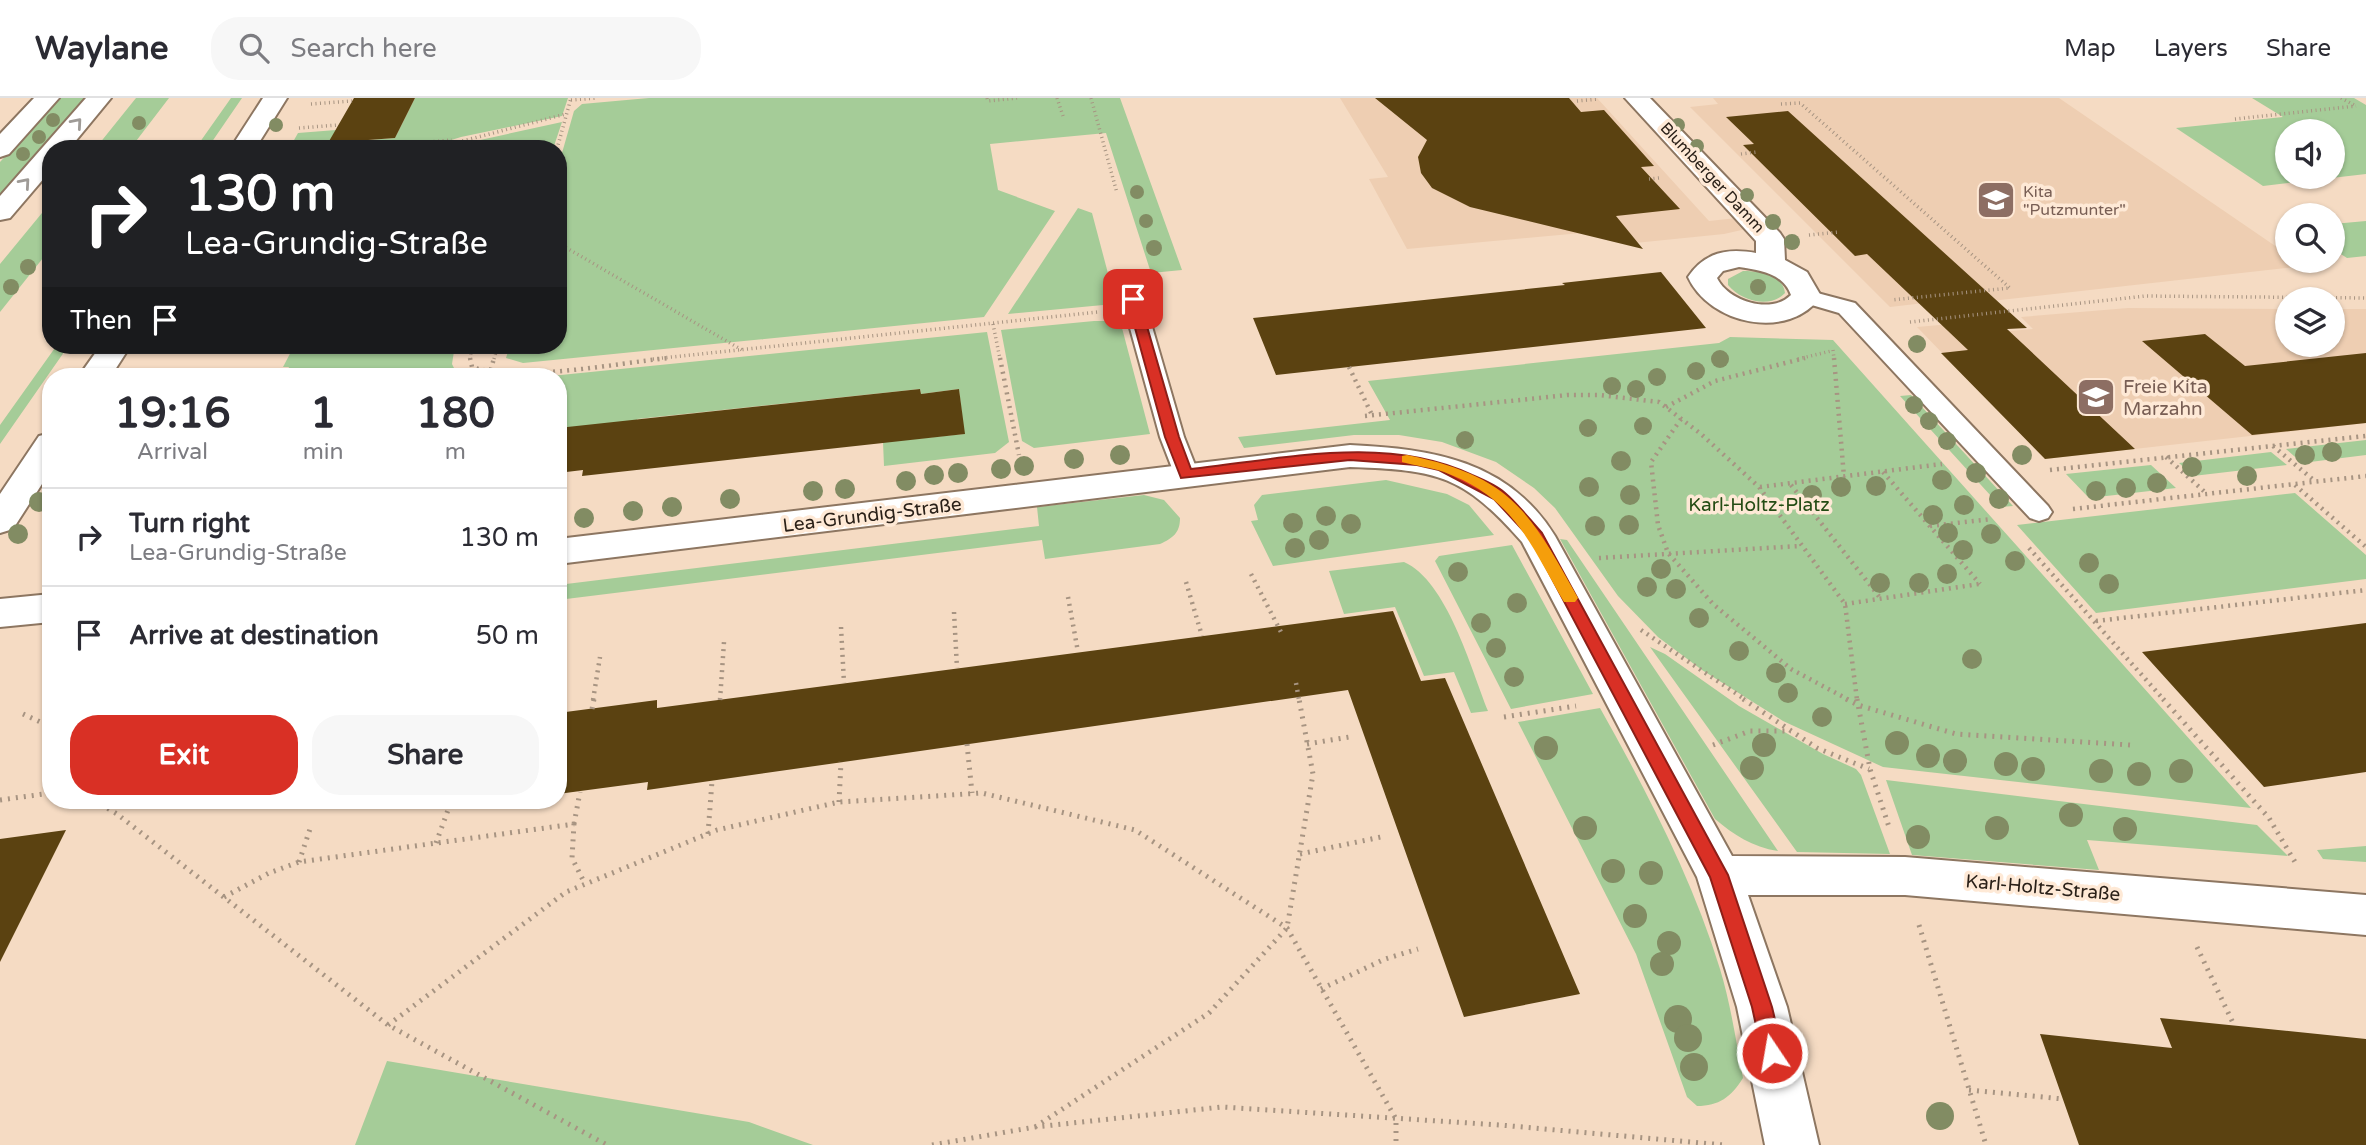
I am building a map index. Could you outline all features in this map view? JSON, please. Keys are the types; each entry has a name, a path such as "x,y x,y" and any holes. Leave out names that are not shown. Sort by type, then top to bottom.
{"street":[{"path":"0,149 47,98"},
{"path":"63,140 99,98"},
{"path":"248,140 275,98"},
{"name":"Blumberger Damm","path":"1637,98 1770,239 1770,264"},
{"path":"0,212 42,164"},
{"name":"Blumberger Damm","path":"1739,259 1770,264 1796,277 1804,285 1806,296 1795,308 1784,312 1752,312 1721,302 1704,285 1702,277 1705,270 1713,264 1739,259"},
{"name":"Lea-Grundig-Straße","path":"567,551 1350,456 1417,460 1474,479 1499,495 1536,536 1719,875 1762,1007 1792,1145"},
{"path":"0,521 42,457"},
{"path":"0,613 42,609"},
{"name":"Karl-Holtz-Straße","path":"1719,875 1905,876 2345,912"}],"lane":[{"path":"1806,296 1847,308 2039,512"},
{"path":"1134,304 1172,437 1186,475"}],"path":[{"path":"559,140 571,99 597,98"},
{"path":"987,98 988,101 1017,98"},
{"path":"1057,98 1063,116"},
{"path":"1091,98 1116,192"},
{"path":"1577,101 1610,98"},
{"path":"2235,119 2356,106 2342,98"},
{"path":"1781,104 1800,103 2010,288 1884,301"},
{"path":"460,140 566,114"},
{"path":"451,140 463,139"},
{"path":"1798,236 1839,232"},
{"path":"567,248 743,350"},
{"path":"1898,323 2145,296 2366,298"},
{"path":"567,369 993,324 1134,304"},
{"path":"993,324 1019,455"},
{"path":"1666,407 1715,380 1831,351 1836,346"},
{"path":"1831,351 1844,477"},
{"path":"1349,367 1372,415"},
{"path":"1355,417 1568,395 1599,395 1659,402 1666,407 1759,487 1845,604 1858,705 1870,769 1894,842"},
{"path":"1681,419 1651,462 1658,525 1668,552 1713,604 1791,669 1858,705 1956,734 2130,745"},
{"path":"2004,475 2366,436"},
{"path":"2272,445 2316,482"},
{"path":"2166,457 2207,494"},
{"path":"1759,487 1953,463"},
{"path":"1845,604 1980,584 1883,472"},
{"path":"1930,526 2366,475"},
{"path":"1790,484 1881,599"},
{"path":"2294,485 2366,547"},
{"path":"2002,518 2269,818 2345,912"},
{"path":"1587,559 1801,546"},
{"path":"1251,574 1281,632"},
{"path":"1186,582 1202,636"},
{"path":"2095,621 2366,590"},
{"path":"1068,597 1078,652"},
{"path":"954,612 957,668"},
{"path":"841,627 844,683"},
{"path":"1639,629 1817,748 1870,769"},
{"path":"720,700 724,642"},
{"path":"592,709 600,657"},
{"path":"1035,1127 1209,1013 1287,928 1313,774 1296,683"},
{"path":"1504,718 1624,698"},
{"path":"23,714 42,722"},
{"path":"1713,745 1744,731 1764,728 1791,731"},
{"path":"1307,744 1349,737"},
{"path":"967,744 972,793"},
{"path":"839,802 841,762"},
{"path":"708,834 712,780"},
{"path":"580,792 574,824 572,858 585,884"},
{"path":"388,1025 566,892 708,834 839,802 982,793 1135,830 1287,928 1396,1119 1396,1145"},
{"path":"0,800 42,794"},
{"path":"109,809 388,1025 607,1145"},
{"path":"436,843 448,810"},
{"path":"224,897 269,873 299,862 574,824"},
{"path":"299,862 310,829"},
{"path":"1299,854 1381,837"},
{"path":"1916,914 1986,1145"},
{"path":"2193,939 2234,1025"},
{"path":"1321,989 1385,959 1418,949"},
{"path":"1969,1090 2063,1099"},
{"path":"932,1145 1035,1127 1222,1107 1500,1125 1724,1145"}],"shaded area":[{"path":"1340,98 1597,98 1709,221 1737,218 1746,229 1724,234 1625,244 1614,230 1407,249 1369,179 1388,177"},
{"name":"Kita \"Putzmunter\"","path":"1713,98 2059,98 2275,246 2275,269 1955,305 1950,300 1890,307 1690,107 1718,104"},
{"name":"Freie Kita Marzahn","path":"2128,308 2275,309 2275,357 2345,357 2345,309 2366,309 2366,423 2045,459 1917,327 1985,321 1998,332 2033,329 2021,317"}],"green space":[{"path":"59,98 85,98 48,140 42,140 42,147 0,195 0,162"},
{"path":"136,98 169,98 137,140 102,140"},
{"path":"231,98 242,98 213,140 201,140"},
{"path":"415,98 568,98 562,116 451,140 369,140 395,138"},
{"path":"649,98 1120,98 1182,270 1151,273 1106,133 990,144 998,190 1055,211 984,317 523,363 506,358 507,354 567,354 566,140 574,111 582,104"},
{"path":"2252,98 2354,98 2366,105 2366,174 2345,176 2345,119 2275,119 2275,185 2263,186 2176,128 2283,117"},
{"path":"562,122 556,140 480,140"},
{"path":"336,130 331,140 294,140 298,133"},
{"path":"1078,208 1092,213 1114,296 1103,305 1008,314"},
{"path":"42,213 42,259 0,312 0,264"},
{"path":"2366,221 2366,256 2345,257 2345,223"},
{"path":"1743,271 1763,273 1775,278 1785,293 1772,301 1764,302 1740,295 1728,285 1728,279"},
{"path":"1108,321 1122,328 1150,434 1034,448 1022,441 1001,330"},
{"path":"987,332 1009,442 995,453 884,466 883,442 964,434 959,389 921,394 920,389 637,419 636,424 567,428 567,374"},
{"name":"Karl-Holtz-Platz","path":"1730,337 1833,340 2251,808 1883,767 1783,721 1702,670 1658,637 1618,596 1555,508 1534,488 1496,462 1442,442 1399,435 1354,435 1244,448 1238,437 1390,420 1368,381 1719,343"},
{"path":"51,354 63,354 53,368 42,368 42,384 0,444 0,425"},
{"path":"290,354 454,354 454,368 283,367"},
{"path":"1911,395 2013,506 2001,507 1900,396"},
{"path":"2366,440 2366,455 2302,463 2286,449"},
{"path":"2271,452 2287,465 2193,476 2179,463"},
{"path":"2151,465 2176,488 2089,498 2066,474"},
{"path":"1386,480 1447,494 1469,505 1494,535 1273,566 1251,521 1258,520 1254,505 1262,495"},
{"path":"2295,493 2366,555 2366,579 2096,613 2017,525"},
{"path":"1144,495 1164,500 1180,518 1179,528 1169,540 1160,544 1045,559 1042,540 567,599 567,584 1039,526 1037,507"},
{"path":"1560,539 1567,540 1778,851 1744,840 1715,819"},
{"path":"1512,545 1593,694 1511,709 1435,561 1439,556"},
{"path":"1404,562 1419,572 1433,587 1445,606 1488,711 1471,713 1454,672 1424,676 1395,607 1344,614 1329,571"},
{"path":"1650,647 1665,654 1739,706 1823,754 1856,769 1861,775 1890,854 1797,852"},
{"path":"1600,708 1682,868 1709,935 1724,983 1743,1078 1729,1095 1712,1104 1697,1106 1687,1097 1636,954 1518,722"},
{"path":"1886,780 2257,825 2288,856 2087,840 2099,870 1912,855"},
{"path":"2366,846 2366,862 2323,859 2317,850"},
{"path":"387,1061 749,1122 813,1145 355,1145"}],"building":[{"path":"354,98 415,98 395,138 330,140"},
{"path":"1375,98 1569,98 1581,112 1604,110 1654,166 1641,167 1680,209 1616,216 1643,249 1470,207 1432,188 1421,173 1418,157 1427,140"},
{"path":"1788,111 2027,328 2007,329 2135,449 2045,459 1941,353 1968,350 1867,254 1855,256 1743,145 1754,144 1726,117"},
{"path":"1661,272 1706,328 1276,375 1253,318 1565,285 1562,283"},
{"path":"2205,334 2245,366 2366,353 2366,423 2252,435 2142,341"},
{"path":"920,389 921,394 959,389 965,434 582,476 583,470 567,472 567,427"},
{"path":"1393,611 1421,681 1445,678 1580,994 1464,1017 1348,690 647,790 648,782 567,793 567,712 657,700 657,708"},
{"path":"2366,623 2366,772 2264,787 2142,652"},
{"path":"66,830 0,962 0,839"},
{"path":"2160,1018 2366,1039 2366,1145 2079,1145 2040,1034 2172,1048"}],"slow traffic":[{"path":"1407,459 1444,467 1474,479 1499,495 1536,536 1570,598"}],"place":[{"name":"Kita \"Putzmunter\"","path":"1996,200"},
{"name":"Freie Kita Marzahn","path":"2096,397"}],"route":[{"path":"1133,299 1172,437 1186,475 1350,456 1417,460 1444,467 1487,487 1499,495 1536,536 1719,875 1762,1007 1772,1053"}]}
